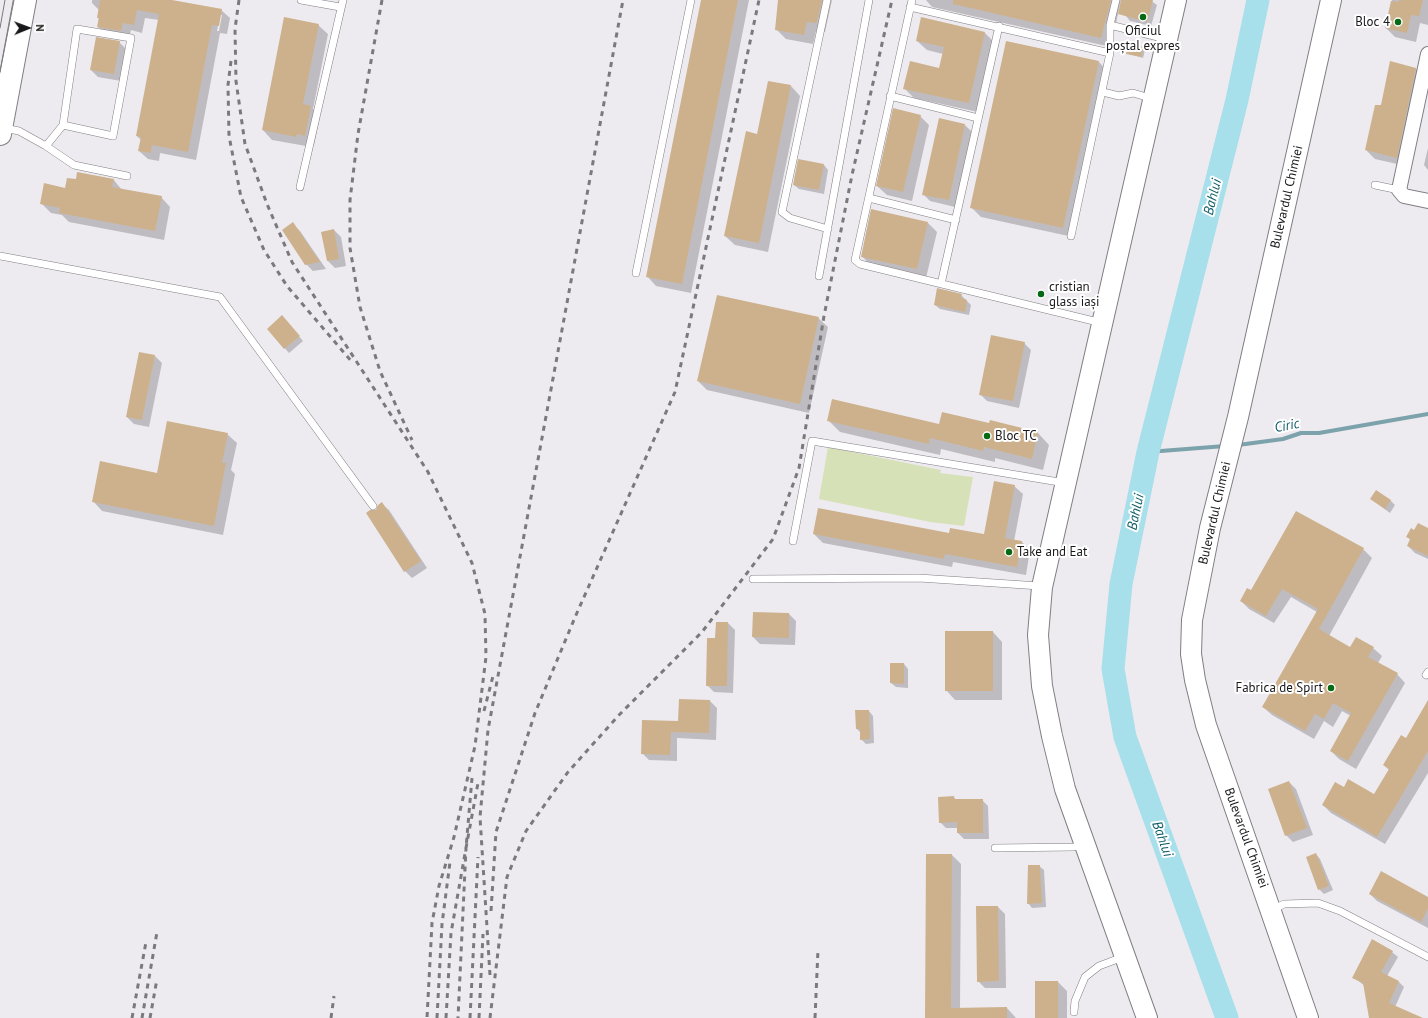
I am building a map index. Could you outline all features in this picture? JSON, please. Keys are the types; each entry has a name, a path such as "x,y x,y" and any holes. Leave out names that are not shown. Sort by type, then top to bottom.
{"main road":[{"path":"0,130 25,0"}],"street":[{"path":"1147,1018 1065,789 1042,686 1038,635 1042,586 1104,323 1176,0"},
{"name":"Bulevardul Chimiei","path":"1308,1018 1272,910 1206,725 1195,680 1191,654 1192,620 1210,528 1238,417 1331,0"},
{"path":"1428,54 1399,190 1404,196 1428,201"}],"lane":[{"path":"300,187 342,3 301,0"},
{"path":"636,273 690,0"},
{"path":"827,0 782,212 790,218 828,229"},
{"path":"819,276 869,0"},
{"path":"1071,236 1110,54 1110,25 1116,0"},
{"path":"1104,323 941,284 857,262 855,258 911,4 1110,54"},
{"path":"1110,25 1167,39"},
{"path":"941,284 999,26"},
{"path":"46,146 63,125 77,30 131,38 113,136 63,125"},
{"path":"1102,92 1119,96 1133,94 1153,99"},
{"path":"890,96 978,118"},
{"path":"0,130 19,131 74,164 127,176"},
{"path":"1375,185 1399,190"},
{"path":"869,198 956,220"},
{"path":"0,256 220,297 372,506"},
{"path":"793,540 812,441 1067,484"},
{"path":"753,579 919,578 1042,586"},
{"path":"995,848 1074,847 1084,844"},
{"path":"1272,910 1284,904 1318,902 1340,911 1428,957"},
{"path":"1074,1012 1077,994 1085,976 1099,966 1125,956"}],"green space":[{"path":"828,447 941,470 940,473 973,477 964,526 930,522 819,499"}],"building":[{"path":"100,0 172,0 222,9 219,26 212,25 188,152 152,145 151,153 138,151 141,137 136,136 159,14 137,10 134,25 123,23 121,31 97,27"},
{"path":"701,0 738,0 682,284 646,277"},
{"path":"778,0 822,0 817,22 807,22 804,35 775,30"},
{"path":"953,0 1111,0 1101,38 953,4"},
{"path":"1121,0 1153,0 1147,22 1118,14"},
{"name":"Bloc 4","path":"1399,0 1423,0 1419,16 1411,15 1407,33 1385,28 1391,1 1399,2"},
{"path":"284,17 319,24 303,104 311,106 305,136 297,134 296,137 262,130"},
{"path":"921,17 985,32 969,103 903,89 910,61 939,68 944,47 916,41"},
{"path":"96,37 120,41 114,74 90,70"},
{"path":"1006,41 1099,61 1063,228 970,208"},
{"path":"1128,43 1143,47 1141,57 1126,54"},
{"path":"1390,61 1416,68 1397,158 1365,150 1375,105 1381,105"},
{"path":"768,81 791,85 759,243 724,236 746,131 757,134"},
{"path":"893,108 921,115 903,192 876,186"},
{"path":"939,118 965,124 949,200 922,195"},
{"path":"798,159 824,164 819,190 793,185"},
{"path":"77,172 114,179 112,187 162,196 155,231 59,213 60,208 40,204 44,183 65,188 67,178 76,179"},
{"path":"871,209 928,222 917,269 861,257"},
{"path":"293,222 320,262 305,265 282,230"},
{"path":"334,229 339,259 327,261 321,232"},
{"path":"937,288 962,294 961,298 967,300 965,312 934,305"},
{"path":"717,295 819,317 800,404 697,381"},
{"path":"282,315 300,336 284,349 267,329"},
{"path":"991,335 1025,342 1013,401 979,395"},
{"path":"139,352 155,355 142,420 126,417"},
{"path":"832,399 939,424 942,412 989,423 990,420 1038,432 1032,459 984,447 983,451 930,438 929,444 827,421"},
{"path":"167,421 228,433 222,463 226,463 214,526 92,502 100,461 157,473"},
{"path":"994,481 1015,485 1005,538 1022,541 1017,567 945,554 944,559 813,534 818,508 949,533 950,528 984,534"},
{"path":"1376,490 1391,500 1385,509 1370,499"},
{"path":"382,502 421,561 404,572 366,513 370,510 376,510 378,505"},
{"path":"1296,511 1364,548 1319,629 1350,647 1356,637 1374,647 1368,657 1398,673 1348,761 1330,751 1351,713 1333,703 1324,719 1315,714 1305,731 1262,707 1318,609 1282,589 1266,616 1240,601 1247,588 1251,590"},
{"path":"1418,523 1428,528 1428,556 1407,546 1410,539 1406,537 1411,528 1414,530"},
{"path":"753,612 789,613 789,638 752,637"},
{"path":"716,622 728,622 727,686 706,686 707,638 715,638"},
{"path":"945,631 993,631 993,691 945,691"},
{"path":"890,663 904,663 904,684 890,683"},
{"path":"679,699 710,700 709,733 671,732 670,755 641,754 642,720 678,721"},
{"path":"1428,700 1428,751 1377,837 1322,805 1335,782 1344,787 1348,779 1374,794 1389,769 1383,765 1401,735 1406,738"},
{"path":"855,710 869,710 870,739 860,740 860,729 856,729"},
{"path":"1289,781 1307,828 1285,836 1268,789"},
{"path":"954,796 954,799 983,799 983,833 957,833 957,822 939,823 938,797"},
{"path":"1316,853 1329,886 1318,890 1306,857"},
{"path":"926,854 952,854 951,1008 1007,1007 1007,1018 925,1018"},
{"path":"1028,865 1040,865 1042,903 1027,904"},
{"path":"1381,871 1428,897 1428,908 1421,922 1369,894"},
{"path":"976,906 998,906 999,981 977,982"},
{"path":"1372,939 1393,951 1381,972 1399,981 1389,1003 1423,1018 1369,1018 1363,983 1352,978"},
{"path":"1035,981 1058,981 1058,1018 1035,1018"}],"waterway":[{"name":"Bahlui","path":"1227,1018 1125,737 1113,669 1121,584 1148,452 1237,100 1258,0"},
{"name":"Ciric","path":"1238,445 1283,439 1301,433 1319,433 1428,414"},
{"name":"Ciric","path":"1148,452 1225,446"}],"tram line":[{"path":"0,28 5,0"},
{"path":"0,72 14,0"}],"railway":[{"path":"239,0 235,29 236,81 245,144 267,204 292,262 428,472 472,563 485,614 486,657 475,746 454,837 439,886 432,923 427,1018"},
{"path":"382,0 358,134 350,200 350,248 360,307 380,371 412,440"},
{"path":"490,975 480,817 488,730 623,0"},
{"path":"491,911 496,832 535,713 576,615 675,392 759,0"},
{"path":"490,1018 507,877 526,831 568,772 619,715 702,632 773,539 799,468 824,316 852,175 892,0"},
{"path":"231,61 228,85 229,136 241,197 264,250 287,286 352,362"},
{"path":"484,711 493,676"},
{"path":"472,778 466,848 478,783"},
{"path":"446,1018 451,933 466,848 458,1018"},
{"path":"470,1018 478,857"},
{"path":"437,1018 442,924 450,862"},
{"path":"142,1018 157,932"},
{"path":"479,1018 483,934"},
{"path":"132,1018 146,942"},
{"path":"815,1018 818,950"},
{"path":"150,1018 157,979"},
{"path":"331,1018 334,996"}],"place":[{"name":"Oficiul poștal expres","path":"1143,17"},
{"name":"Bloc 4","path":"1398,22"},
{"name":"cristian glass iași","path":"1041,294"},
{"name":"Bloc TC","path":"987,436"},
{"name":"Take and Eat","path":"1009,552"},
{"name":"Fabrica de Spirt","path":"1331,688"}]}
